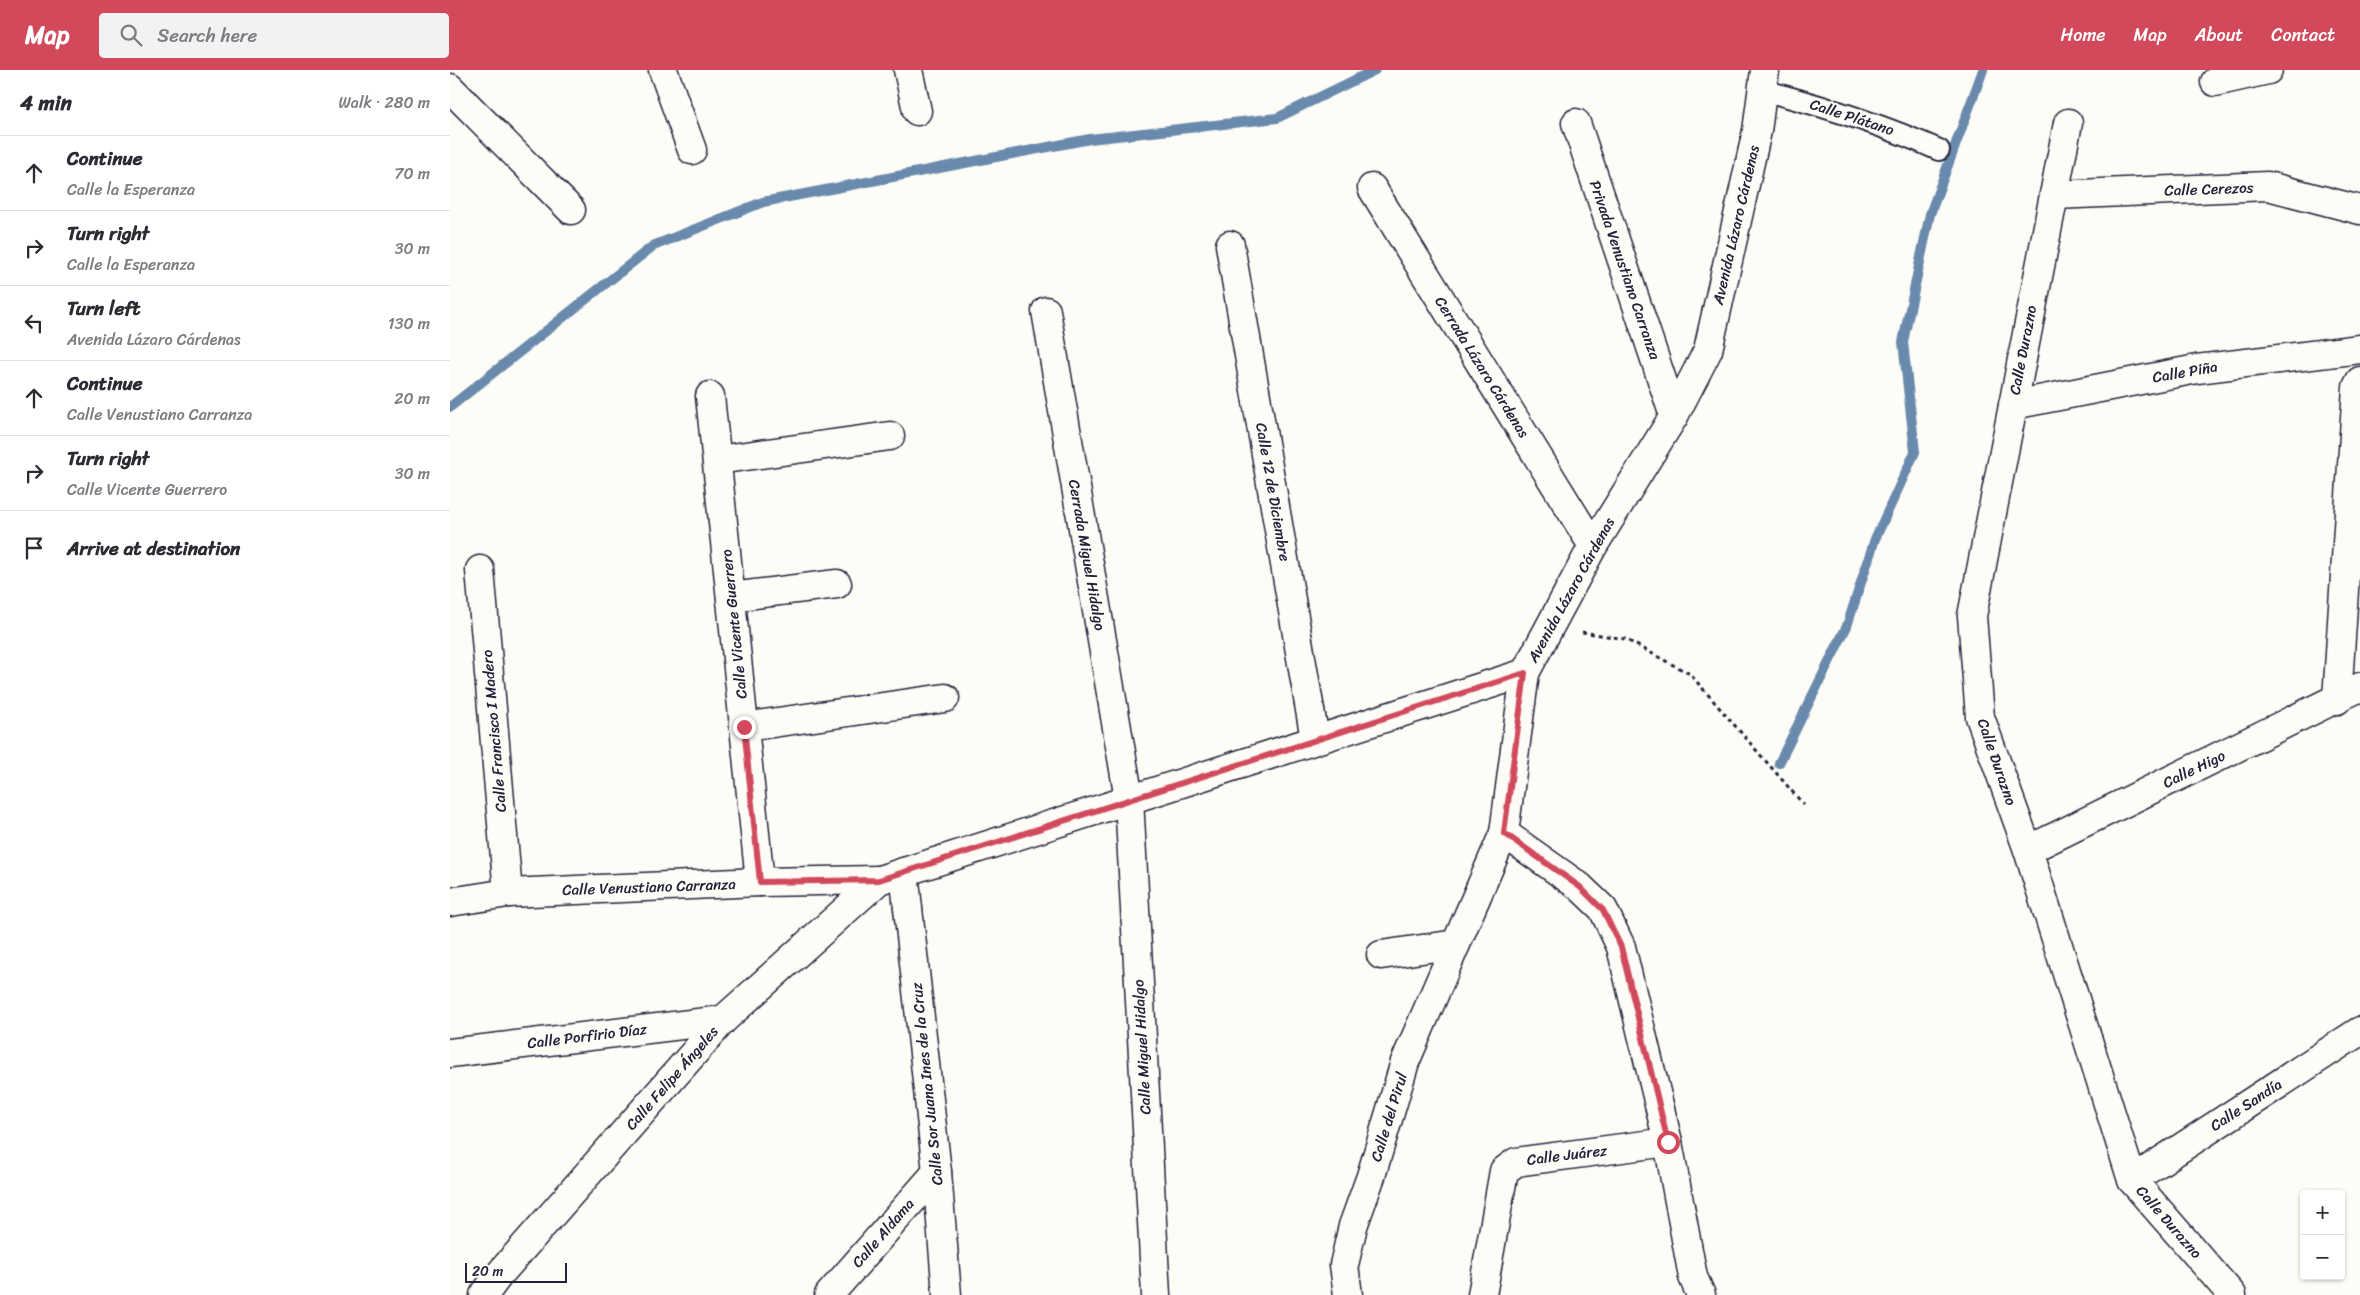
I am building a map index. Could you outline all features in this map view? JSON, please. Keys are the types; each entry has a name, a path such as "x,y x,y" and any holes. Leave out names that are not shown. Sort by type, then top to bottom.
{"street":[{"path":"663,70 692,150"},
{"path":"908,70 917,111"},
{"path":"2215,82 2268,70"},
{"name":"Calle Plátano","path":"1763,80 1903,133 1939,150"},
{"name":"Avenida Lázaro Cárdenas","path":"892,876 1525,673 1593,546 1674,416 1708,350 1758,131 1763,80"},
{"path":"450,88 571,210"},
{"name":"Privada Venustiano Carranza","path":"1576,123 1674,416"},
{"name":"Calle Durazno","path":"2068,123 1972,616 1980,717 2028,850 2132,1180 2232,1295"},
{"name":"Calle Cerezos","path":"2054,195 2268,186 2360,210"},
{"name":"Cerrada Lázaro Cárdenas","path":"1372,188 1593,546"},
{"name":"Calle 12 de Diciembre","path":"1230,245 1316,739"},
{"name":"Cerrada Miguel Hidalgo","path":"1046,311 1129,799"},
{"name":"Calle Piña","path":"2013,405 2197,369 2360,349"},
{"path":"2349,694 2357,387 2360,381"},
{"name":"Calle Vicente Guerrero","path":"710,396 760,882"},
{"path":"717,460 890,436"},
{"name":"Calle Francisco I Madero","path":"480,570 508,893"},
{"path":"731,597 837,584"},
{"name":"Calle del Pirul","path":"1348,1295 1344,1265 1353,1226 1371,1176 1405,1062 1504,833 1525,673"},
{"name":"Calle Higo","path":"2028,850 2349,694"},
{"path":"744,727 944,698"},
{"name":"Calle Miguel Hidalgo","path":"1129,799 1156,1295"},
{"path":"1504,833 1580,887 1603,910 1621,947 1668,1142 1693,1276 1701,1295"},
{"name":"Calle Venustiano Carranza","path":"450,902 508,893 892,876"},
{"name":"Calle Felipe Ángeles","path":"484,1295 498,1276 723,1020 892,876"},
{"name":"Calle Sor Juana Ines de la Cruz","path":"892,876 937,1172 947,1295"},
{"path":"1381,955 1456,944"},
{"name":"Calle Porfirio Díaz","path":"450,1053 723,1020"},
{"name":"Calle Sandía","path":"2132,1180 2360,1030"},
{"name":"Calle Juárez","path":"1482,1295 1504,1171 1516,1162 1668,1142"},
{"name":"Calle Aldama","path":"829,1295 937,1172"}],"path":[{"path":"1550,627 1625,639 1690,674 1804,805"}],"waterway":[{"path":"450,407 653,246 763,202 1090,139 1277,118 1375,70"},
{"path":"1779,763 1847,626 1875,539 1915,452 1903,342 1930,214 1983,70"}],"route":[{"path":"744,727 760,882 879,880 1525,673 1504,833 1580,887 1603,910 1621,947 1668,1142"}]}
